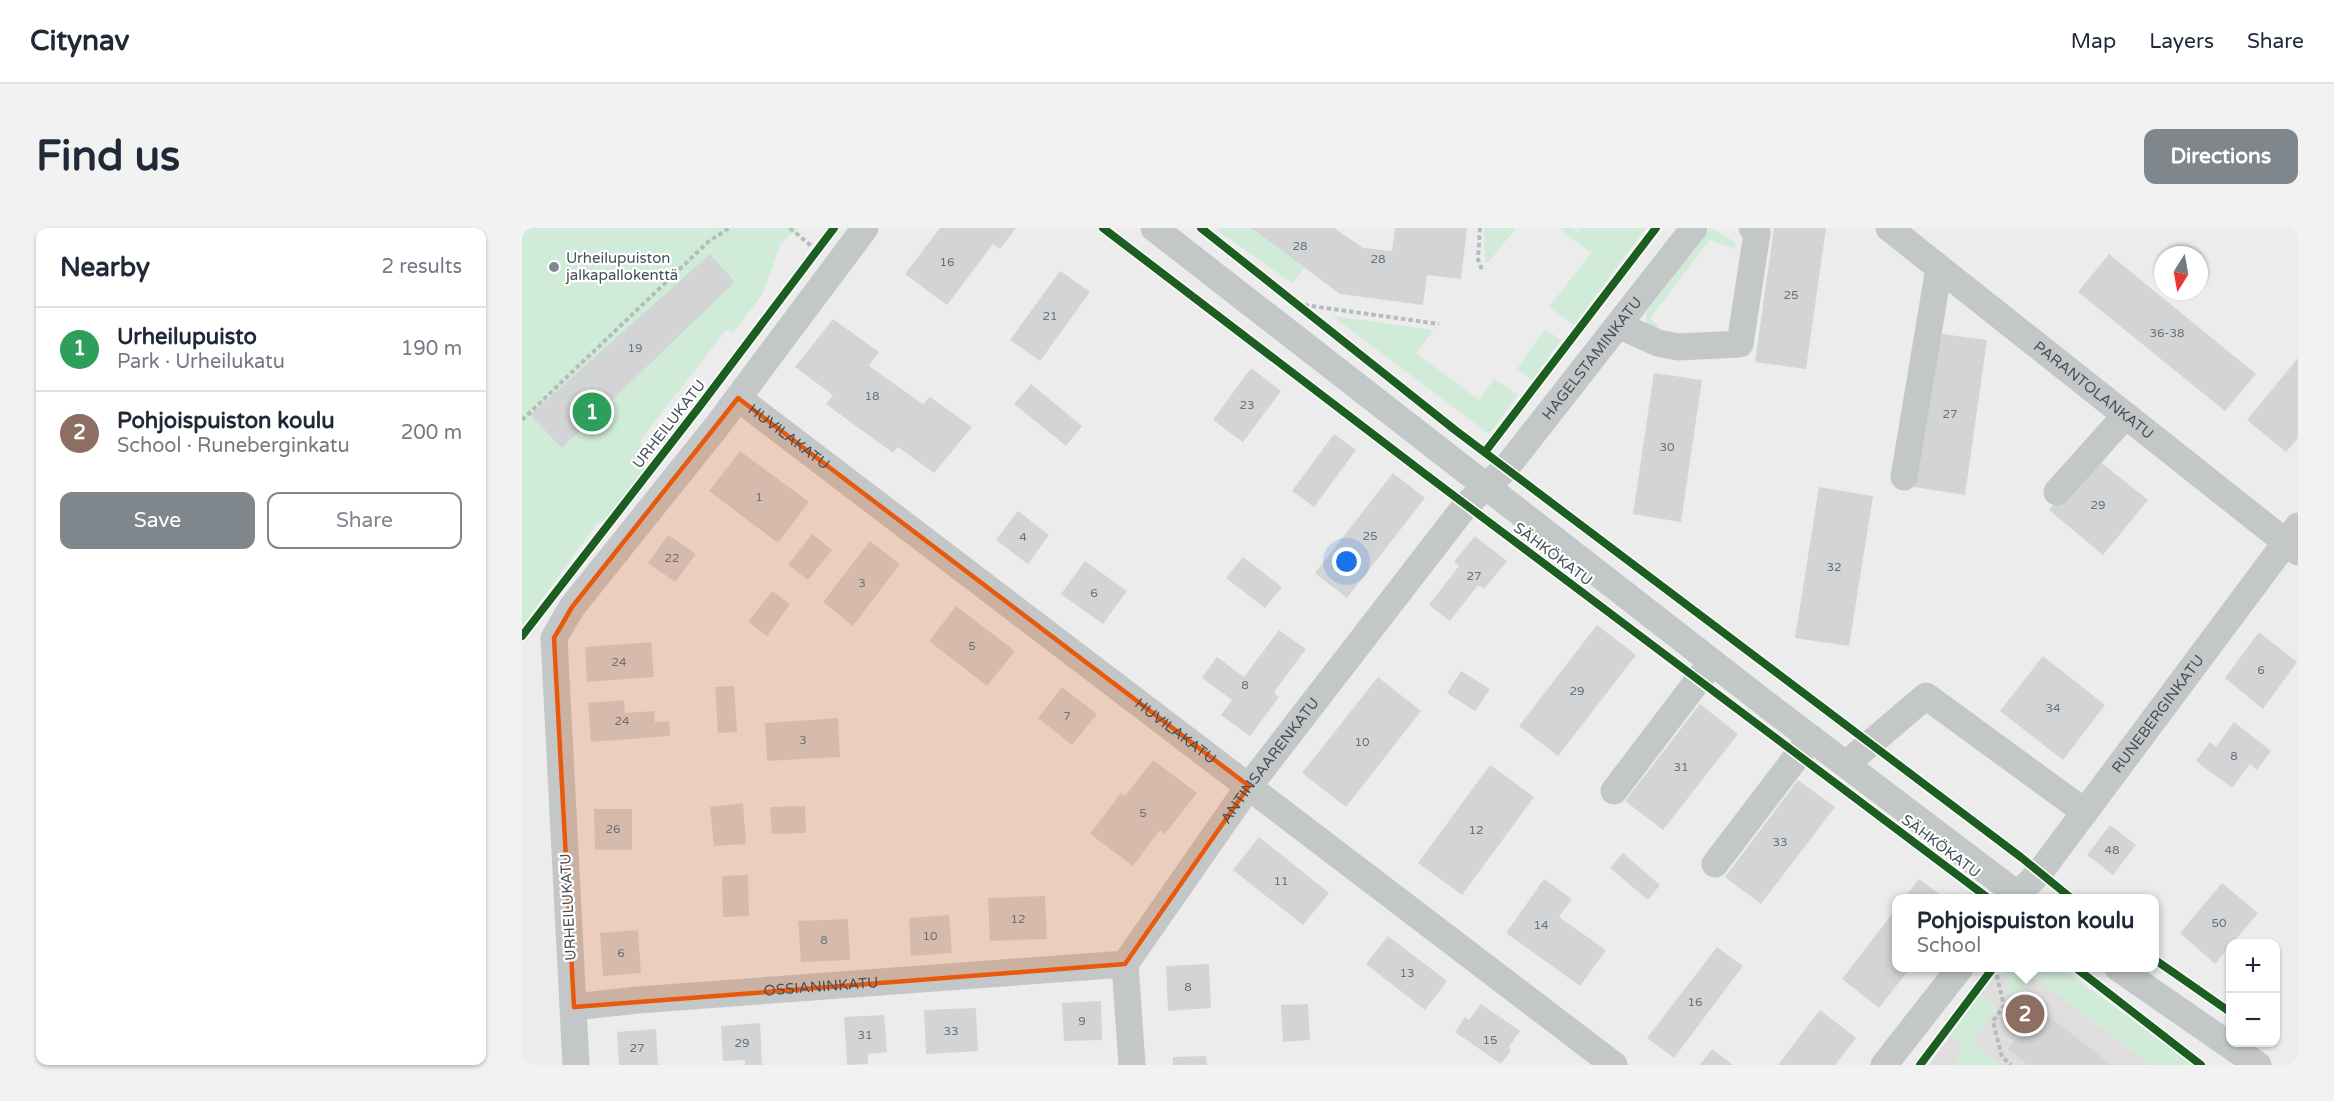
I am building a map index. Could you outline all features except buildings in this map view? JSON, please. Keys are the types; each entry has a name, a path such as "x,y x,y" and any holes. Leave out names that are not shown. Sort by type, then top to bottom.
{"street":[{"name":"URHEILUKATU","path":"574,1007 554,638 560,624 572,607 738,398 866,228"},
{"name":"SÄHKÖKATU","path":"1154,228 2014,894"},
{"name":"HAGELSTAMINKATU","path":"1486,486 1506,468 1694,228"},
{"path":"1618,325 1658,343 1678,347 1740,344 1757,233 1752,228"},
{"name":"PARANTOLANKATU","path":"1889,228 2125,416 2294,540"},
{"path":"1904,477 1939,268"},
{"name":"HUVILAKATU","path":"738,398 1614,1065"},
{"path":"2057,492 2125,416"},
{"name":"ANTINSAARENKATU","path":"1125,964 1249,786 1466,506 1486,486"},
{"name":"RUNEBERGINKATU","path":"2021,894 2040,872 2294,540"},
{"path":"1614,791 1712,662"},
{"path":"1846,764 1926,696 2085,812"},
{"path":"1715,864 1811,738"},
{"path":"1125,964 1132,1065"},
{"name":"OSSIANINKATU","path":"574,1007 638,1000 1125,964"},
{"path":"1884,1065 1957,972"},
{"path":"2124,972 2258,1065"},
{"path":"574,1007 576,1065"}],"path":[{"path":"522,420 708,242 729,228"},
{"path":"790,228 817,250"},
{"path":"1480,228 1478,259 1482,270"},
{"path":"810,259 823,243"},
{"path":"1288,297 1306,312"},
{"path":"1297,304 1439,324"},
{"path":"1986,976 1990,972"},
{"path":"1995,972 2004,1006 1993,1021 2002,1057 2011,1065"}],"highlighted area":[{"path":"738,398 1249,786 1125,964 574,1007 554,638 572,607"}],"shaded area":[{"path":"1996,974 2034,977 2151,1065 1929,1065"}],"green space":[{"path":"522,228 799,228 781,243 763,293 733,333 726,330 640,441 647,467 608,518 597,524 522,626"},
{"path":"1221,228 1251,228 1305,268 1292,283 1218,231"},
{"path":"1484,228 1516,228 1488,263 1485,261"},
{"path":"1559,228 1572,228 1578,232 1581,228 1646,228 1574,325 1549,307 1591,253"},
{"path":"1710,228 1737,243 1734,249 1710,240 1650,318 1659,327 1657,330 1646,323 1646,313"},
{"path":"1332,316 1434,330 1416,353 1479,400 1494,379 1518,395 1489,434"},
{"path":"1545,329 1561,340 1532,380 1517,369"},
{"path":"2005,972 2067,972 2193,1065 2151,1065 2034,977 2011,1007"},
{"path":"1981,993 1997,1009 1975,1038 1978,1046 2000,1065 1951,1065 1964,1048 1950,1036"}],"cycle path":[{"path":"522,636 834,228"},
{"path":"1103,228 1983,894"},
{"path":"1201,228 1455,430 2022,858 2066,894"},
{"path":"1485,452 1656,228"},
{"path":"2159,962 2226,1009"},
{"path":"1920,1065 1990,972"},
{"path":"2081,972 2201,1065"}],"place":[{"name":"Urheilupuiston jalkapallokenttä","path":"554,267"},
{"name":"Urheilupuisto","path":"592,412"},
{"name":"Pohjoispuiston koulu","path":"2025,1014"}]}
